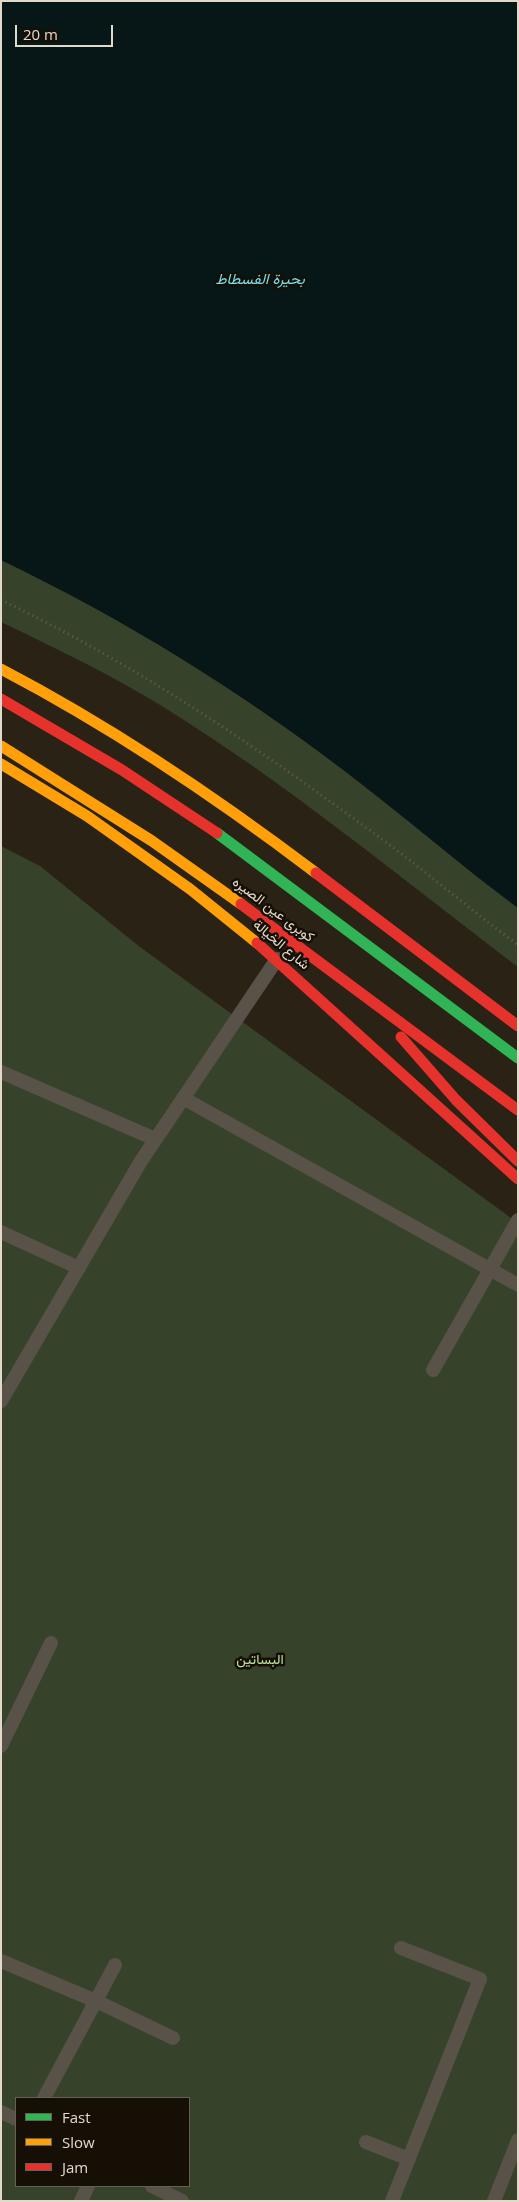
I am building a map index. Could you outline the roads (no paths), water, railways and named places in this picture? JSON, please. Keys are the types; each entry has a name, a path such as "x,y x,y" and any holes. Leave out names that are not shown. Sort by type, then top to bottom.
{"main road":[{"path":"1,669 112,732 190,782 267,836 518,1026"},
{"path":"1,699 122,770 236,845 518,1058"},
{"name":"كوبرى عين الصيره","path":"1,746 152,841 225,892 518,1110"},
{"name":"شارع الخيالة","path":"1,764 95,822 190,889 277,959 518,1180"},
{"path":"371,1001 429,1073 518,1160"}],"lane":[{"path":"1,1402 6,1383 79,1268 155,1140 277,959"},
{"path":"1,1072 155,1140"},
{"path":"183,1098 518,1285"},
{"path":"433,1370 518,1220"},
{"path":"1,1232 79,1268"},
{"path":"1,1746 51,1643"},
{"path":"392,2201 480,1979 401,1948"},
{"path":"1,1961 96,2001 173,2038"},
{"path":"45,2097 116,1965"},
{"path":"1,2112 15,2118"},
{"path":"494,2201 518,2140"},
{"path":"366,2142 409,2159"},
{"path":"81,2201 88,2187"},
{"path":"154,2187 182,2201"}],"water":[{"name":"بحيرة الفسطاط","path":"1,1 518,1 518,908 346,772 264,712 135,631 46,582 1,560"}],"park label":[{"name":"البساتين","path":"260,1660"}]}
